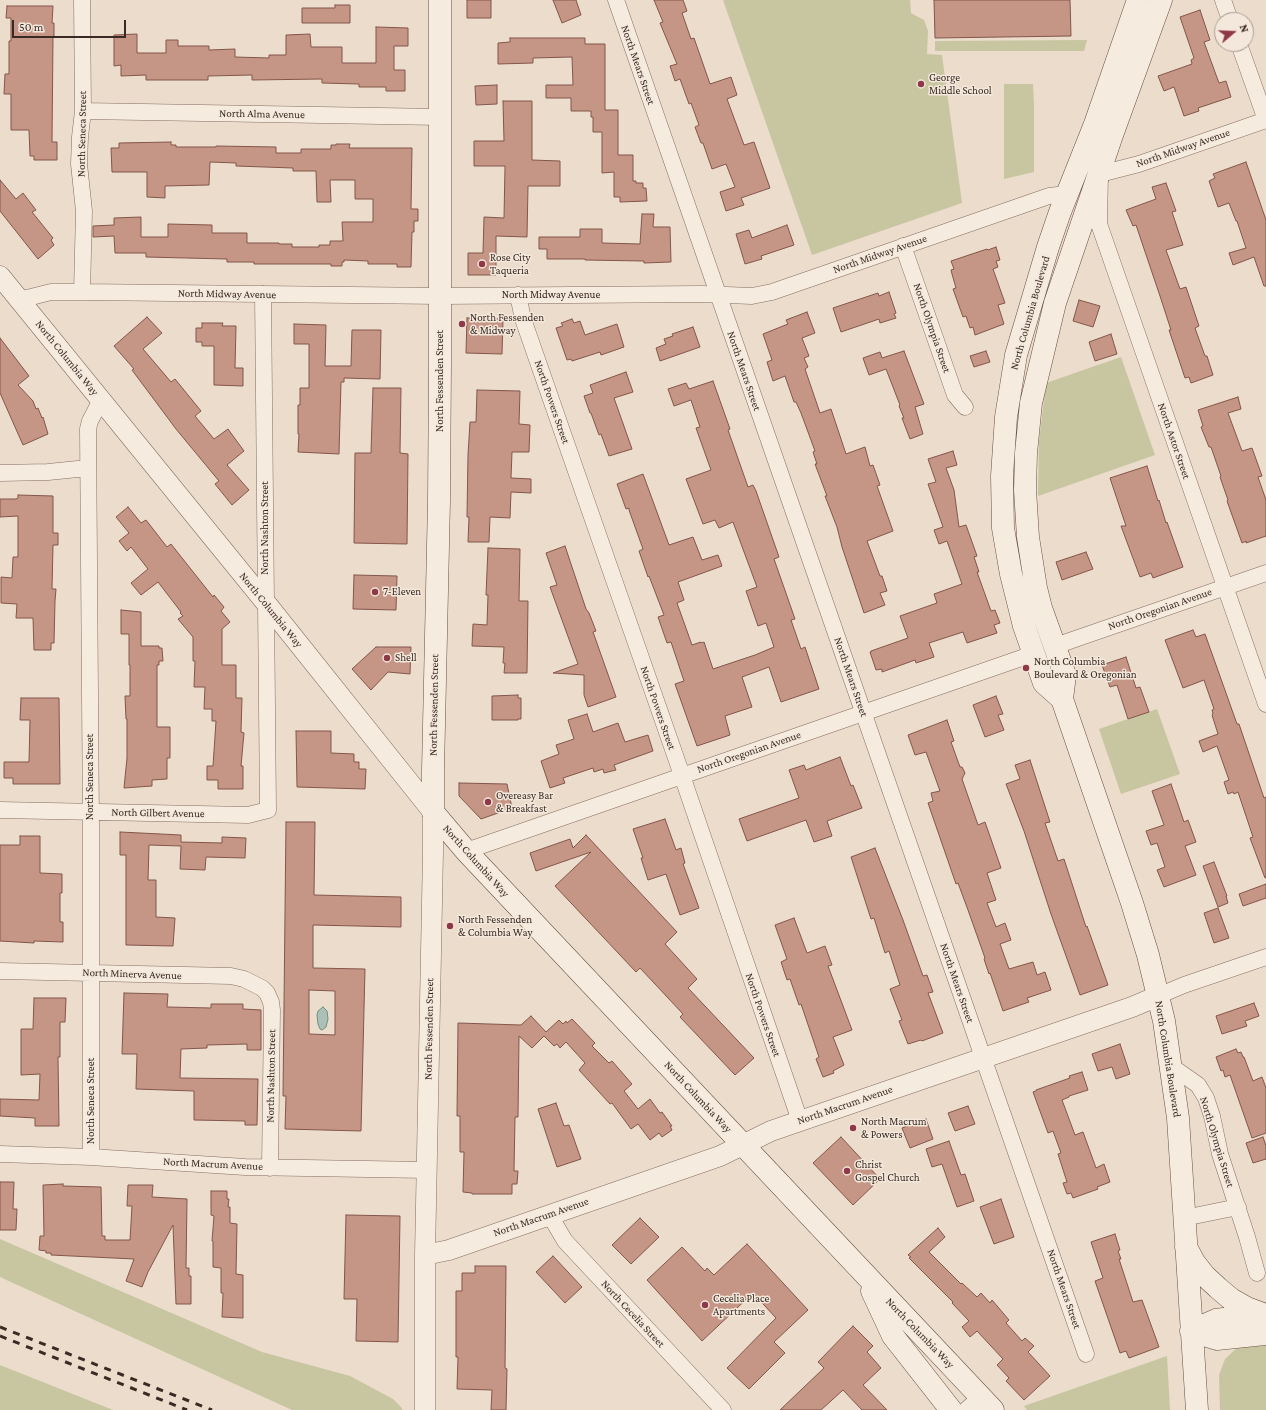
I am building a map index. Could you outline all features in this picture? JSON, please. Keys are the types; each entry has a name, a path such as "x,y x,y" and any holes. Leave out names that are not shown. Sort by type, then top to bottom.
{"main road":[{"name":"North Fessenden Street","path":"433,812 441,296 440,0"},
{"name":"North Columbia Boulevard","path":"1062,699 1044,683 1024,626 1011,574 1003,528 1002,476 1006,417 1016,355 1048,247 1095,124 1138,0"},
{"name":"North Columbia Boulevard","path":"1161,0 1112,135 1055,303 1031,403 1026,446 1025,490 1031,557 1040,608 1065,675 1062,699 1132,902 1148,954 1164,1021 1178,1118 1197,1410"},
{"path":"1095,124 1099,132 1095,160 1096,169 1100,174"},
{"name":"North Columbia Way","path":"433,812 466,851 863,1274 980,1406"},
{"path":"1186,1247 1194,1262 1205,1276 1231,1299 1265,1321"},
{"path":"863,1274 893,1336 951,1410"},
{"path":"1191,1331 1216,1320 1265,1321"}],"street":[{"name":"North Seneca Street","path":"82,0 83,111 79,164 84,211 82,292"},
{"name":"North Mears Street","path":"616,0 1086,1354"},
{"path":"1223,0 1227,12"},
{"path":"1242,52 1266,120"},
{"name":"North Alma Avenue","path":"83,111 440,117"},
{"name":"North Midway Avenue","path":"1100,174 1139,164 1266,120"},
{"name":"North Astor Street","path":"1100,174 1099,224 1266,704"},
{"name":"North Midway Avenue","path":"20,300 51,292 441,296 701,294 752,296 772,292 1049,196 1067,194"},
{"name":"North Olympia Street","path":"903,246 955,395 965,407"},
{"name":"North Columbia Way","path":"0,276 266,603 433,812"},
{"name":"North Nashton Street","path":"263,294 268,810"},
{"name":"North Powers Street","path":"518,295 523,319 682,775 800,1121"},
{"name":"North Seneca Street","path":"91,1157 91,811 88,429 90,421 101,400"},
{"path":"0,473 48,472 88,468"},
{"name":"North Oregonian Avenue","path":"1054,646 1266,573"},
{"name":"North Oregonian Avenue","path":"466,851 1033,654"},
{"name":"North Gilbert Avenue","path":"0,810 248,815 268,810"},
{"name":"North Fessenden Street","path":"425,1410 425,1255 433,812"},
{"name":"North Macrum Avenue","path":"425,1255 449,1250 549,1214 720,1156 771,1131 1132,1007 1184,985 1266,957"},
{"name":"North Minerva Avenue","path":"0,971 231,976 244,979 262,988"},
{"name":"North Nashton Street","path":"262,988 267,993 271,1002 272,1010 270,1168"},
{"name":"North Olympia Street","path":"1171,1066 1198,1085 1206,1098 1212,1116 1220,1154 1258,1273"},
{"name":"North Macrum Avenue","path":"0,1154 91,1157 270,1168 427,1170"},
{"path":"1184,1218 1238,1207"},
{"name":"North Cecelia Street","path":"549,1214 565,1241 723,1410"}],"shaded area":[{"name":"George Middle School","path":"723,0 910,0 911,13 924,20 928,31 927,54 942,55 962,203 812,255"},
{"path":"1087,40 1084,51 935,51 935,41"},
{"path":"1004,84 1033,84 1034,172 1004,179"},
{"path":"1121,357 1155,455 1038,496 1039,441 1046,383"},
{"path":"1157,709 1180,774 1121,794 1099,729"},
{"path":"323,1007 327,1011 328,1019 326,1027 322,1030 318,1024 317,1015 318,1011"},
{"path":"0,1239 262,1352 350,1376 393,1399 402,1408 402,1410 292,1410 0,1277"},
{"path":"1266,1340 1266,1410 1220,1410 1219,1375 1225,1359 1238,1347"},
{"path":"1167,1356 1170,1410 1027,1410 1024,1406"},
{"path":"0,1365 113,1410 0,1410"}],"building":[{"path":"467,0 491,0 491,18 467,18"},
{"path":"553,0 576,0 581,15 562,23"},
{"path":"654,0 683,0 687,11 682,13 691,39 694,38 710,84 731,77 737,95 727,99 744,145 754,142 770,188 741,198 744,205 726,211 720,192 735,187 726,164 712,169 703,143 701,143 695,127 699,125 691,103 689,104 680,79 675,81 670,66 677,64 660,23 663,22"},
{"path":"934,0 1070,0 1071,36 935,38"},
{"path":"335,5 350,5 350,23 302,23 302,8 335,8"},
{"path":"7,6 53,6 52,23 54,23 54,36 52,142 57,142 57,160 34,160 34,156 30,156 29,130 11,130 11,94 4,94 5,74 9,74 9,41 11,41 11,18 6,18"},
{"path":"1200,10 1210,40 1204,42 1219,83 1226,81 1231,97 1198,108 1199,111 1184,116 1174,87 1164,91 1158,76 1192,64 1191,60 1194,58 1180,17"},
{"path":"376,27 408,28 408,46 394,46 394,70 405,70 405,91 386,91 386,87 359,87 359,84 322,83 322,79 252,80 252,75 208,76 208,80 146,80 146,75 121,76 121,65 114,66 114,35 137,34 137,53 166,53 166,40 178,40 178,46 209,46 209,50 235,49 235,57 269,58 269,55 286,55 286,35 310,34 311,47 342,47 342,63 376,63"},
{"path":"510,38 585,38 585,44 605,44 605,110 618,110 618,155 633,155 633,181 636,181 636,183 643,183 643,188 646,188 647,201 620,202 620,197 614,197 614,172 602,173 602,132 593,132 593,117 591,117 591,111 571,111 571,98 546,98 546,85 573,85 572,57 533,58 533,63 498,64 498,43 510,42"},
{"path":"497,85 497,104 476,105 475,86"},
{"path":"503,101 532,101 532,160 560,161 560,186 528,186 527,237 496,236 496,275 468,275 468,253 483,253 484,217 504,218 505,166 474,166 474,141 504,141"},
{"path":"171,142 171,145 176,145 176,147 276,147 276,153 301,153 301,149 331,149 331,145 336,144 350,144 349,148 412,148 411,209 418,209 418,221 414,221 414,232 412,232 411,267 397,267 397,264 368,264 368,261 344,260 344,262 342,262 342,266 331,266 331,264 254,264 254,262 227,262 227,259 146,257 146,253 115,253 114,236 93,237 93,226 114,225 114,218 141,217 141,237 168,237 168,224 212,225 212,233 247,233 247,243 292,244 292,247 319,247 319,245 330,245 330,241 343,241 342,222 373,222 373,199 355,199 355,180 330,180 331,202 317,202 316,171 293,171 293,168 236,166 236,163 210,162 209,185 165,186 165,198 147,197 147,172 112,172 111,148 119,148 119,143"},
{"path":"1246,162 1266,220 1266,286 1264,286 1254,257 1233,265 1229,253 1246,248 1229,203 1218,207 1209,181 1215,178 1213,174"},
{"path":"0,180 16,199 23,193 36,210 32,212 53,238 51,240 54,245 38,259 0,211"},
{"path":"1166,183 1176,211 1172,212 1183,245 1166,250 1180,289 1186,287 1199,326 1195,328 1213,375 1191,383 1189,377 1185,378 1169,330 1171,330 1136,225 1133,226 1126,210 1156,199 1152,187"},
{"path":"642,214 654,214 653,227 670,227 671,262 644,263 644,261 547,259 547,249 539,249 539,237 580,237 580,229 602,229 602,243 640,244"},
{"path":"787,225 794,245 761,256 762,259 745,264 736,234 749,230 752,238"},
{"path":"996,247 1000,260 996,261 998,267 993,269 1005,303 998,305 1004,324 975,335 973,327 970,328 966,316 963,317 953,289 956,288 951,270 954,269 951,261"},
{"path":"889,292 896,313 894,314 896,318 880,323 879,319 841,332 833,308 878,293 879,296"},
{"path":"1079,300 1100,306 1093,327 1073,321"},
{"path":"807,312 815,333 802,338 809,356 804,358 808,367 805,369 820,413 831,409 846,454 865,447 870,466 873,465 880,485 877,486 893,531 867,541 887,591 880,593 885,605 864,613 842,547 837,527 825,496 827,496 815,464 817,464 813,452 815,451 801,413 796,402 794,402 785,376 773,381 767,362 772,360 763,334 788,324 786,320"},
{"path":"147,317 162,333 143,349 171,382 175,379 201,411 195,416 214,439 228,429 244,451 227,465 249,490 232,505 215,484 219,481 176,429 132,370 134,369 114,346"},
{"path":"467,318 503,319 502,354 466,353"},
{"path":"572,319 574,323 580,321 585,335 617,324 624,347 601,355 600,352 572,361 571,359 567,360 556,328 563,326 561,323"},
{"path":"202,323 223,323 222,326 236,326 235,368 243,368 243,386 214,385 214,346 202,346 202,342 196,342 196,328 202,328"},
{"path":"294,324 326,325 325,366 351,366 352,330 381,330 380,379 344,378 344,382 341,382 339,454 298,452 298,405 300,405 300,388 309,388 309,344 294,344"},
{"path":"693,327 700,347 660,361 656,348 666,344 664,339 673,336 672,334"},
{"path":"1111,334 1117,354 1095,361 1089,342"},
{"path":"0,338 29,376 18,385 33,401 36,409 38,408 42,418 43,417 48,434 23,445 0,393"},
{"path":"904,351 924,404 915,407 923,434 910,439 902,418 904,418 899,406 900,405 886,369 869,375 863,358 880,352 882,358"},
{"path":"986,351 990,362 974,367 970,356"},
{"path":"626,372 633,392 614,398 632,449 609,456 584,396 593,393 590,385"},
{"path":"713,381 748,487 753,485 756,491 779,557 774,559 795,619 791,620 801,649 805,647 819,689 781,702 769,667 742,677 752,707 725,716 730,735 697,746 675,684 684,681 671,642 667,643 658,617 664,615 639,551 643,549 629,508 626,509 617,484 643,474 669,545 693,537 702,560 718,555 722,566 678,582 684,600 677,603 692,645 704,642 713,669 774,647 766,623 758,626 746,591 757,587 733,522 719,528 715,520 703,524 686,479 711,470 696,428 700,427 691,400 674,406 668,389 686,383 689,389"},
{"path":"373,388 401,388 400,453 408,454 407,544 354,543 355,453 371,453"},
{"path":"477,390 520,391 519,424 530,425 529,452 512,452 511,478 531,479 531,493 511,492 510,518 490,517 489,542 468,542 468,455 470,422 476,422"},
{"path":"1238,397 1241,409 1228,413 1242,451 1252,448 1262,476 1258,477 1266,500 1266,536 1246,543 1246,541 1242,543 1227,501 1228,500 1220,477 1221,476 1211,447 1209,447 1201,427 1203,426 1198,410"},
{"path":"953,451 957,465 946,468 954,490 959,527 966,525 977,556 974,557 979,572 977,572 991,611 995,610 1000,623 994,625 997,633 967,643 963,632 929,643 934,657 916,663 915,660 882,672 882,669 876,670 870,652 871,651 908,638 900,616 937,603 934,594 962,584 947,541 939,544 934,530 943,527 928,484 936,482 928,459"},
{"path":"1147,466 1158,501 1159,500 1183,567 1153,578 1151,573 1140,577 1121,526 1126,526 1110,478"},
{"path":"18,495 53,496 53,533 58,533 58,545 53,545 52,589 56,589 54,643 51,643 51,650 34,650 33,618 16,618 17,604 1,603 1,577 12,578 13,557 18,557 18,516 0,517 0,499 16,499 18,498"},
{"path":"128,507 141,523 146,520 167,547 171,544 213,597 214,595 224,607 221,611 230,622 222,629 222,665 236,665 236,698 242,698 241,732 244,733 241,766 243,766 243,789 218,789 218,780 207,780 207,766 213,766 216,721 212,721 212,709 204,709 205,687 194,687 195,661 193,661 193,637 178,619 183,616 180,613 181,612 158,582 141,595 131,583 148,569 131,547 127,551 119,541 129,533 116,517"},
{"path":"565,546 586,609 596,631 593,632 616,697 588,707 584,695 584,675 553,673 578,664 550,587 557,585 546,553"},
{"path":"488,548 520,549 519,601 528,601 527,673 504,673 504,647 472,646 473,624 487,625 488,595 486,595"},
{"path":"1086,552 1093,569 1062,580 1056,562"},
{"name":"7-Eleven","path":"354,575 397,576 396,610 353,609"},
{"path":"121,610 141,612 141,646 159,646 159,648 162,648 163,661 159,661 159,665 157,665 157,727 170,727 170,758 167,758 167,779 152,780 152,786 124,788 127,758 127,719 125,696 130,696 130,665 129,634 121,634"},
{"path":"1193,630 1196,637 1205,634 1237,724 1239,724 1264,798 1266,797 1266,878 1250,838 1253,837 1238,792 1228,794 1224,782 1229,780 1217,746 1203,752 1199,741 1218,734 1212,715 1212,710 1214,709 1204,680 1183,688 1165,640"},
{"name":"Shell","path":"376,647 411,647 410,674 388,672 371,690 352,669"},
{"path":"1126,657 1136,688 1140,687 1149,712 1128,719 1117,685 1110,687 1102,665"},
{"path":"518,695 518,698 521,698 521,719 492,720 492,696"},
{"path":"996,696 1003,714 998,715 1004,730 985,737 973,705"},
{"path":"21,698 59,698 60,784 13,784 13,778 4,778 4,762 29,762 30,720 20,720"},
{"path":"587,714 593,732 618,723 625,742 648,735 653,751 614,765 616,770 604,773 603,769 594,772 593,768 563,778 565,783 550,788 541,761 559,754 556,745 574,739 568,720"},
{"path":"947,720 954,741 951,742 960,767 962,767 965,773 962,779 978,825 985,822 1001,868 987,873 996,900 987,903 996,927 1005,923 1011,940 1000,944 1009,969 1033,962 1037,975 1045,972 1051,990 1027,998 1029,1002 1003,1011 968,910 958,883 956,884 928,803 933,801 931,793 940,791 926,752 915,755 908,735"},
{"path":"296,731 331,731 331,753 354,754 354,762 359,762 359,769 366,769 365,789 297,787"},
{"path":"840,757 851,786 853,785 862,808 827,821 832,836 814,842 806,820 747,841 739,819 799,798 789,770 804,765 806,770"},
{"path":"1030,760 1050,822 1045,823 1058,861 1064,859 1086,927 1087,926 1108,985 1080,995 1051,914 1024,831 1006,784 1020,779 1015,765"},
{"name":"Overeasy Bar & Breakfast","path":"459,783 507,784 512,808 481,819 459,796"},
{"path":"1171,784 1184,822 1188,820 1196,842 1185,846 1196,875 1164,887 1157,870 1165,867 1157,843 1151,845 1146,831 1164,825 1152,791"},
{"path":"665,819 676,850 681,848 685,863 683,864 699,908 680,915 666,874 648,880 641,858 643,858 633,829"},
{"path":"286,822 315,822 314,895 401,897 401,927 313,925 313,968 365,969 361,1131 285,1129 286,1096 283,1096","holes":["309,990 335,991 335,1035 309,1034"]},
{"path":"120,832 181,835 181,842 222,843 222,837 246,838 245,858 206,857 205,870 180,869 181,846 149,845 148,880 156,880 156,917 175,918 173,946 126,945 126,855 120,855"},
{"path":"586,835 677,932 665,944 697,979 688,988 754,1058 735,1075 680,1017 683,1014 640,968 636,972 555,886 591,852 536,871 530,853 570,839 573,848"},
{"path":"20,836 40,836 40,873 62,874 62,893 60,893 60,922 63,922 63,942 34,941 34,943 0,941 0,845 20,845"},
{"path":"875,848 923,976 927,975 933,992 928,993 943,1033 922,1041 908,1044 899,1021 902,1020 890,989 900,985 889,951 885,953 874,918 871,919 851,857"},
{"path":"1214,862 1227,896 1228,903 1218,907 1203,866"},
{"path":"1266,884 1266,898 1243,906 1239,894"},
{"path":"1218,908 1229,938 1214,943 1204,913"},
{"path":"794,918 807,953 825,946 832,965 828,966 852,1030 833,1037 844,1065 833,1071 834,1073 823,1077 816,1059 819,1057 801,1004 799,1005 790,979 787,980 781,962 787,959 775,925"},
{"path":"124,993 168,994 167,1007 211,1008 211,1004 243,1004 243,1009 261,1010 261,1050 247,1050 247,1044 207,1045 207,1048 181,1049 180,1078 258,1079 257,1125 245,1125 245,1121 194,1120 194,1091 136,1089 137,1054 122,1054"},
{"path":"34,998 66,998 65,1022 60,1022 60,1057 58,1057 59,1126 35,1126 35,1118 0,1116 0,1099 39,1100 40,1074 21,1075 21,1029 33,1029"},
{"path":"1254,1003 1259,1016 1245,1021 1247,1026 1222,1034 1216,1016"},
{"path":"531,1016 546,1032 559,1020 563,1024 572,1019 595,1043 592,1046 609,1063 612,1061 632,1084 624,1091 638,1109 650,1099 672,1126 670,1126 672,1130 662,1137 659,1133 650,1140 638,1124 631,1129 612,1103 610,1104 579,1070 585,1063 566,1042 560,1048 557,1044 554,1046 544,1036 532,1048 519,1036 518,1117 515,1117 514,1171 518,1171 517,1184 512,1184 512,1194 472,1194 463,1192 464,1152 460,1152 460,1116 457,1116 458,1023 521,1025"},
{"path":"1120,1044 1130,1074 1116,1079 1112,1067 1098,1071 1092,1054"},
{"path":"1236,1049 1238,1053 1241,1052 1244,1057 1253,1081 1262,1077 1266,1088 1266,1133 1252,1138 1230,1075 1225,1077 1216,1057"},
{"path":"1082,1072 1088,1090 1069,1096 1062,1100 1075,1135 1083,1132 1096,1168 1104,1164 1110,1182 1097,1187 1098,1189 1073,1198 1071,1193 1067,1194 1063,1183 1067,1182 1058,1154 1061,1153 1053,1131 1048,1133 1033,1092 1070,1078 1069,1076"},
{"path":"556,1103 564,1126 569,1125 581,1159 557,1167 538,1109"},
{"path":"968,1106 975,1124 955,1131 948,1113"},
{"path":"926,1119 933,1139 910,1148 902,1128"},
{"name":"Christ Gospel Church","path":"841,1137 880,1179 853,1205 813,1163"},
{"path":"1263,1137 1266,1146 1266,1159 1253,1163 1246,1143"},
{"path":"949,1141 961,1175 965,1174 974,1201 957,1207 942,1164 932,1167 926,1149"},
{"path":"0,1182 14,1182 13,1209 17,1209 16,1230 0,1230"},
{"path":"63,1184 63,1186 101,1187 102,1236 105,1236 105,1240 130,1240 132,1206 127,1206 128,1185 153,1185 152,1197 187,1199 186,1268 189,1268 189,1276 191,1276 191,1304 176,1304 173,1225 148,1272 142,1287 126,1281 134,1259 51,1255 51,1253 46,1253 46,1251 39,1250 40,1236 44,1236 43,1185"},
{"path":"211,1191 227,1191 227,1199 229,1199 228,1207 230,1207 230,1223 237,1224 236,1274 243,1275 243,1318 222,1317 223,1293 221,1293 221,1268 213,1267 212,1241 214,1216 211,1215"},
{"path":"1001,1199 1014,1237 994,1244 980,1207"},
{"path":"346,1215 400,1216 398,1342 356,1341 357,1299 344,1299"},
{"path":"640,1218 659,1237 631,1264 612,1245"},
{"path":"938,1228 945,1237 929,1252 961,1284 962,1283 977,1297 981,1293 990,1303 992,1300 1009,1320 1006,1323 1022,1341 1025,1338 1034,1346 1028,1352 1050,1376 1024,1400 1006,1381 1009,1378 997,1365 1003,1359 977,1331 970,1337 962,1327 969,1321 952,1303 953,1302 909,1258 911,1257 908,1255"},
{"path":"1115,1234 1120,1250 1118,1251 1121,1259 1119,1259 1133,1302 1142,1300 1159,1347 1129,1358 1126,1351 1120,1353 1095,1281 1103,1278 1091,1242"},
{"path":"747,1244 808,1310 774,1342 785,1353 749,1389 727,1368 776,1318 753,1293 702,1341 647,1280 682,1247 705,1271 707,1268 714,1275"},
{"path":"553,1256 582,1287 565,1303 536,1272"},
{"path":"475,1266 506,1266 506,1410 491,1410 492,1390 457,1389 458,1357 456,1357 456,1291 462,1291 462,1273 475,1273"},
{"path":"853,1326 873,1346 867,1352 881,1368 863,1385 887,1410 862,1410 843,1390 821,1410 780,1410 824,1368 818,1362"}],"railway":[{"path":"0,1327 212,1410"},
{"path":"0,1336 187,1410"}],"place":[{"name":"George Middle School","path":"921,84"},
{"name":"Rose City Taqueria","path":"482,264"},
{"name":"North Fessenden & Midway","path":"462,324"},
{"name":"7-Eleven","path":"375,592"},
{"name":"Shell","path":"387,658"},
{"name":"North Columbia Boulevard & Oregonian","path":"1026,668"},
{"name":"Overeasy Bar & Breakfast","path":"488,802"},
{"name":"North Fessenden & Columbia Way","path":"450,926"},
{"name":"North Macrum & Powers","path":"853,1128"},
{"name":"Christ Gospel Church","path":"847,1171"},
{"name":"Cecelia Place Apartments","path":"705,1305"}]}
